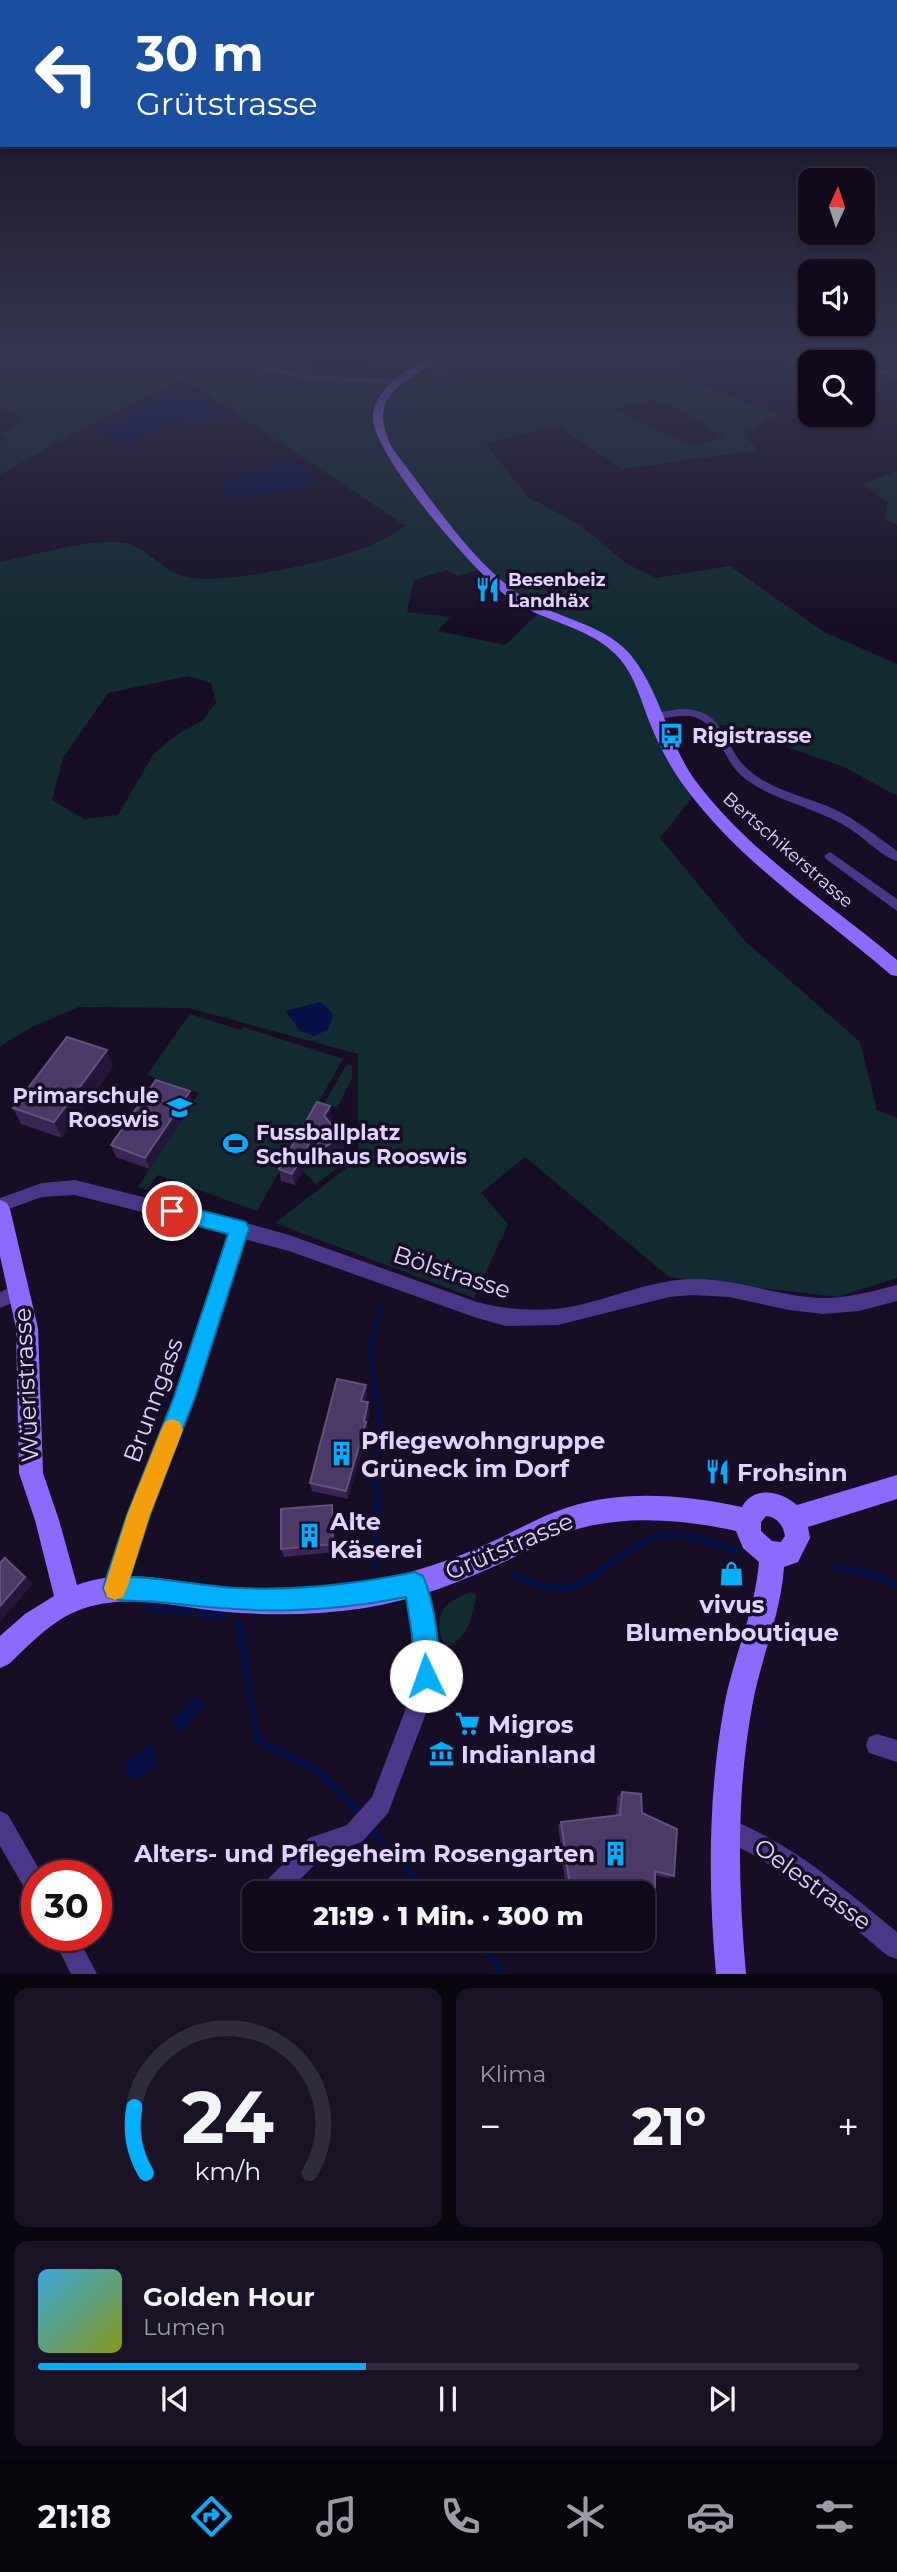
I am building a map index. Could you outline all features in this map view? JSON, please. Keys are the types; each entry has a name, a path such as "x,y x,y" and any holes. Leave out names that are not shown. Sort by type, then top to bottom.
{"street":[{"name":"Bertschikerstrasse","path":"387,449 494,582 518,599 594,634 615,648 643,683 668,746 697,794 729,829 897,970"},
{"path":"655,716 690,712 703,716 714,724 729,756 747,774 776,791 832,813 897,857"},
{"path":"830,856 897,906"},
{"name":"Bölstrasse","path":"0,1207 39,1190 80,1188 239,1228 338,1258 477,1310 506,1318 568,1316 669,1289 692,1287 729,1289 789,1302 823,1306 859,1303 897,1293"},
{"name":"Wüeristrasse","path":"0,1207 10,1296 28,1339 31,1472 47,1520 68,1601"},
{"name":"Brunngass","path":"115,1588 138,1515 185,1397 239,1228"},
{"path":"793,1519 897,1487"},
{"path":"771,1504 787,1512 793,1519 798,1538 789,1553 772,1556 762,1551 753,1543 748,1532 748,1521 756,1507 771,1504"},
{"name":"Grütstrasse","path":"0,1655 33,1623 68,1601 115,1588 147,1589 237,1600 350,1597 415,1584 482,1560 542,1529 588,1514 642,1510 718,1515 748,1521"},
{"path":"731,1973 725,1901 724,1829 728,1778 739,1704 768,1587 772,1556"},
{"path":"282,1881 317,1846 354,1834 380,1805 425,1687 424,1635 415,1584"},
{"path":"0,1823 21,1860"},
{"name":"Oelestrasse","path":"724,1829 745,1835 792,1865 897,1947"},
{"path":"73,1951 85,1973"}],"green space":[{"path":"0,449 45,449 0,475"},
{"path":"290,449 490,449 528,497 580,525 627,564 656,578 730,566 824,632 897,664 897,796 844,767 727,726 714,724 703,716 656,716 699,789 660,838 746,942 860,1042 877,1110 897,1118 897,1278 838,1297 669,1277 525,1157 481,1193 508,1224 474,1298 275,1223 358,1159 358,1054 189,1008 79,1007 32,1027 0,1046 0,562 80,545 126,543 186,577 225,578 275,571 346,554 374,544 406,526","holes":["482,569 541,611 505,645 438,631 450,617 407,612 414,580 447,570 458,576","188,676 211,683 216,703 202,721 178,734 154,753 118,815 84,819 52,800 63,758 108,693"]},
{"path":"592,449 758,450 623,469"},
{"path":"897,471 897,525 885,519 888,502 863,484"},
{"name":"Fussballplatz Schulhaus Rooswis","path":"190,1014 241,1030 243,1027 343,1059 257,1211 158,1175 147,1190 138,1187 199,1093 147,1075"},
{"path":"347,1064 352,1065 352,1078 337,1108 324,1104"},
{"path":"315,1149 324,1160 329,1157 338,1167 316,1184 303,1171"},
{"path":"471,1592 475,1593 476,1597 468,1626 460,1639 447,1646 441,1636 439,1624 442,1612 449,1603"}],"shaded area":[{"path":"284,460 294,461 316,477 313,484 283,493 218,496 225,489 223,482"},
{"path":"320,1002 333,1016 328,1029 315,1036 300,1031 285,1011"},
{"path":"197,1694 205,1706 180,1733 171,1721"},
{"path":"152,1744 158,1765 131,1782 125,1761"}],"building":[{"path":"67,1037 107,1050 54,1122 13,1108"},
{"path":"156,1080 190,1091 145,1158 111,1145"},
{"path":"317,1102 330,1106 324,1116 342,1136 322,1149 313,1137 292,1174 279,1169"},
{"name":"Pflegewohngruppe Grüneck im Dorf","path":"337,1379 366,1385 361,1401 368,1402 366,1422 346,1491 310,1483"},
{"name":"Alte Käserei","path":"332,1505 333,1544 281,1549 281,1509"},
{"path":"5,1558 25,1577 0,1606 0,1563"},
{"name":"Alters- und Pflegeheim Rosengarten","path":"622,1792 641,1794 642,1813 677,1829 674,1876 655,1871 655,1881 569,1881 561,1822 620,1815"}],"waterway":[{"path":"375,1476 374,1468 382,1435 370,1352 382,1305"},
{"path":"375,1474 378,1497 376,1566"},
{"path":"514,1576 551,1588 576,1585 641,1543 663,1535 691,1537 736,1550"},
{"path":"833,1567 871,1574 897,1585"},
{"path":"147,1608 189,1612"},
{"path":"200,1613 224,1616"},
{"path":"239,1623 258,1742 313,1767 362,1816"},
{"path":"369,1826 417,1881"},
{"path":"485,1951 502,1974"}],"slow traffic":[{"path":"115,1588 138,1515 172,1430"}],"place":[{"name":"Besenbeiz Landhäx","path":"488,590"},
{"name":"Rigistrasse","path":"672,735"},
{"name":"Primarschule Rooswis","path":"179,1107"},
{"name":"Fussballplatz Schulhaus Rooswis","path":"236,1144"},
{"name":"Pflegewohngruppe Grüneck im Dorf","path":"341,1454"},
{"name":"Frohsinn","path":"717,1472"},
{"name":"Alte Käserei","path":"310,1535"},
{"name":"vivus Blumenboutique","path":"732,1573"},
{"name":"Migros","path":"468,1724"},
{"name":"Indianland","path":"441,1754"},
{"name":"Alters- und Pflegeheim Rosengarten","path":"615,1853"}],"route":[{"path":"172,1211 239,1228 185,1397 138,1515 115,1588 147,1589 237,1600 287,1600 350,1597 415,1584 424,1635 426,1676"}]}
